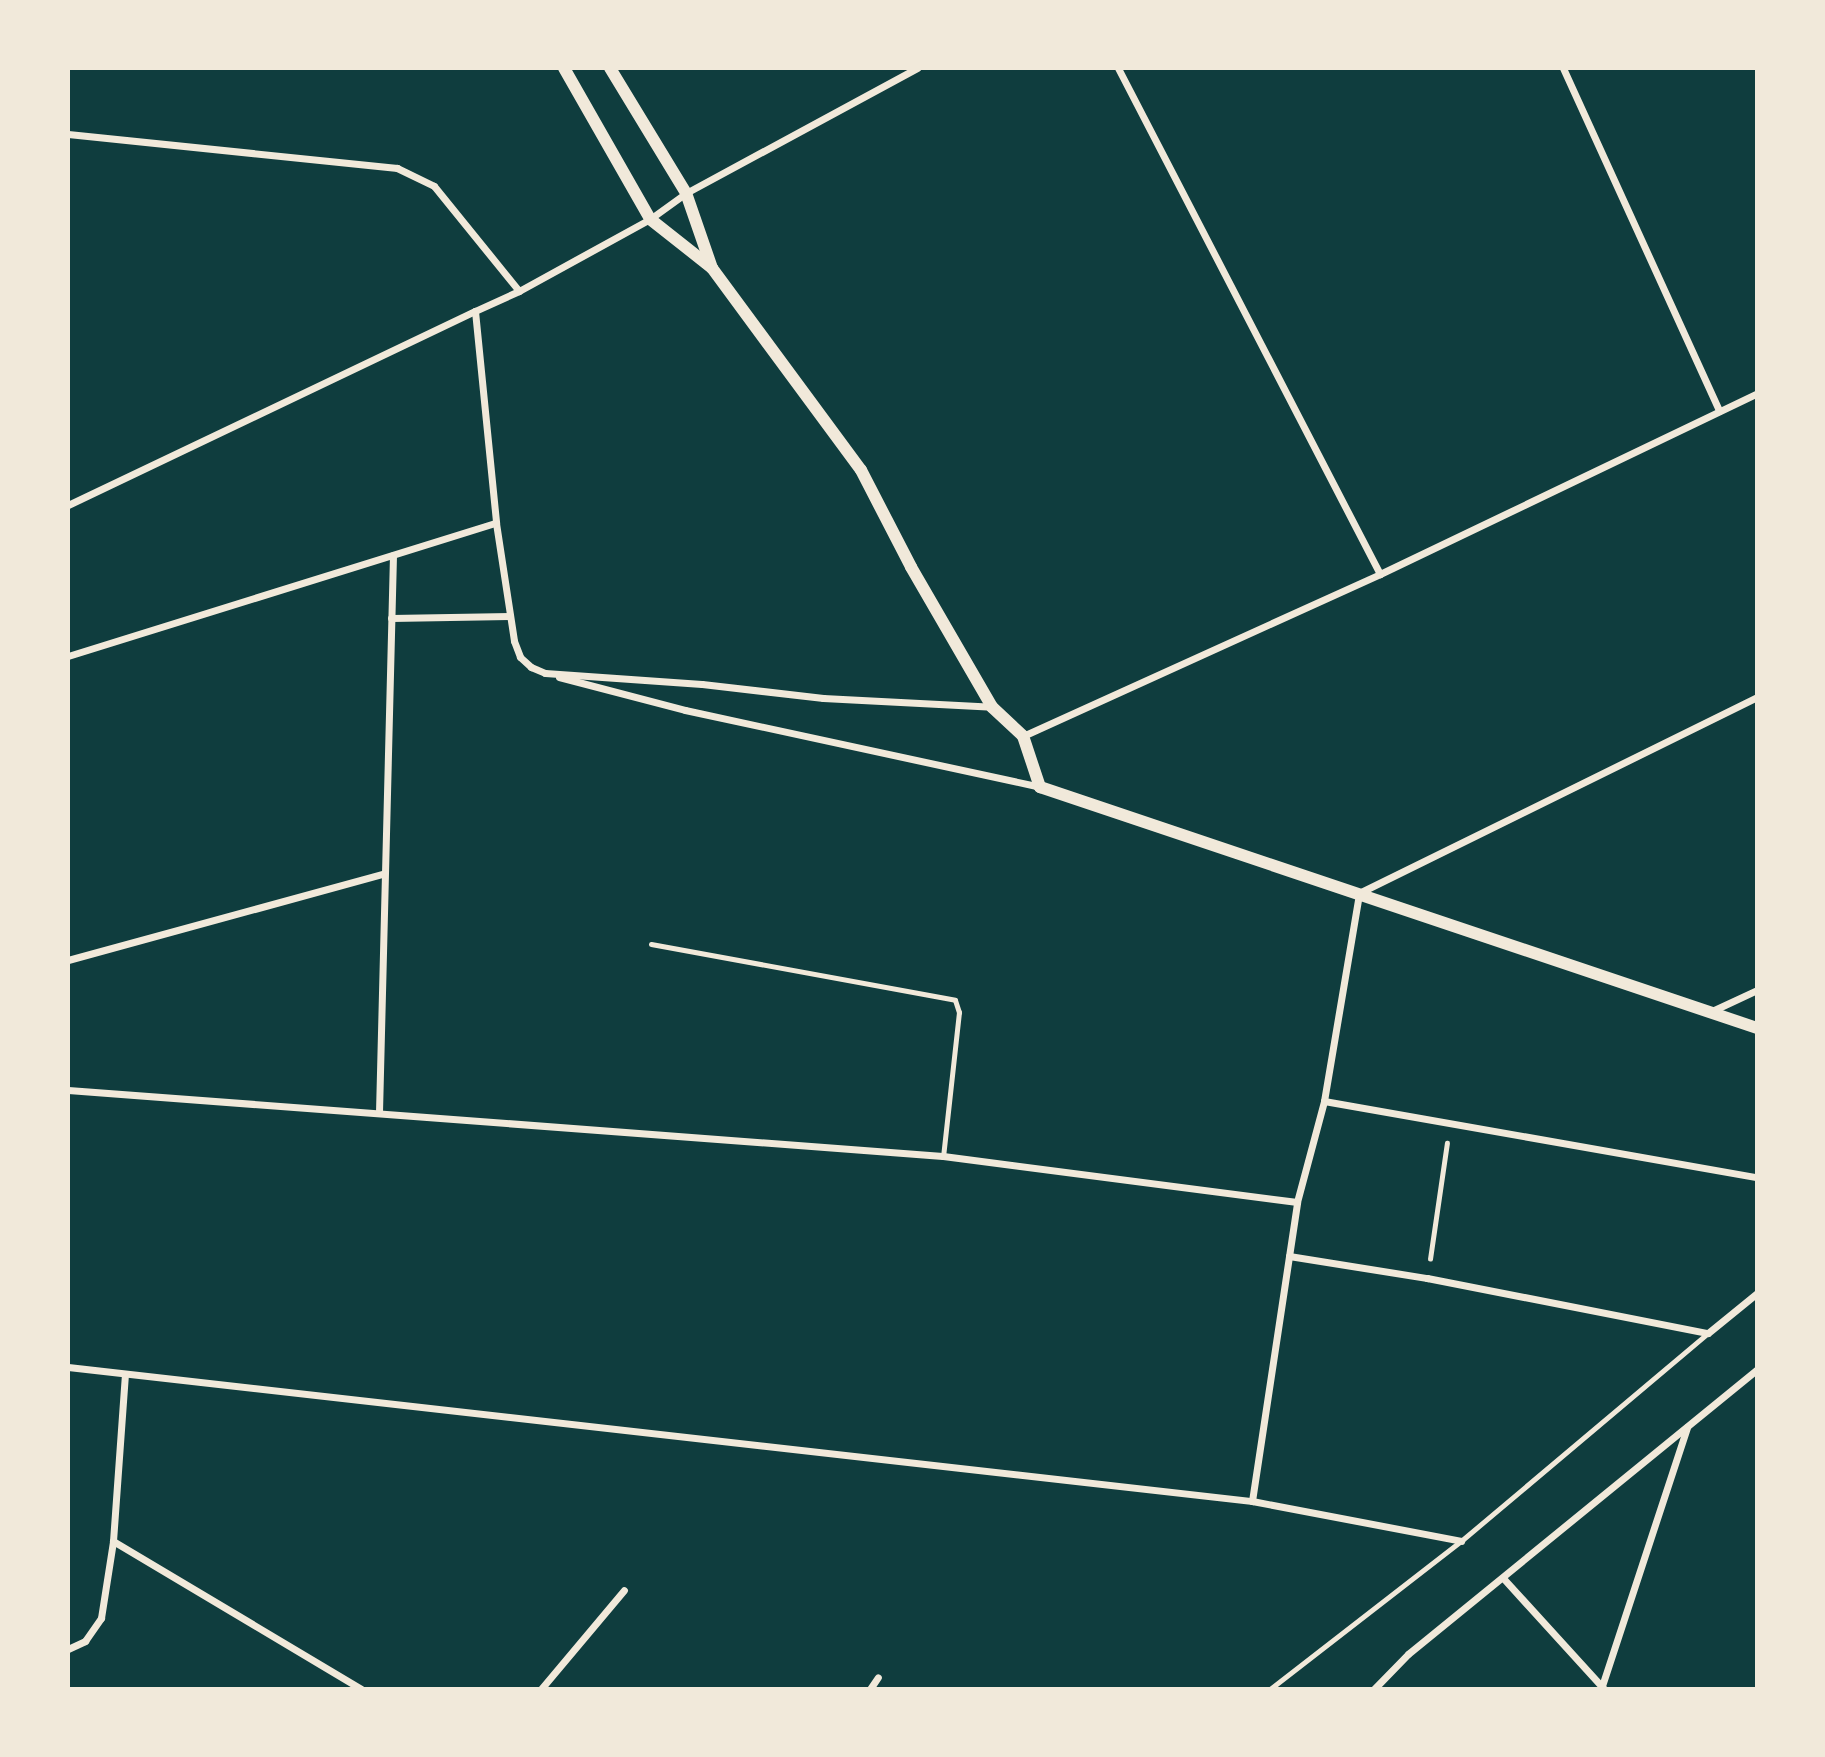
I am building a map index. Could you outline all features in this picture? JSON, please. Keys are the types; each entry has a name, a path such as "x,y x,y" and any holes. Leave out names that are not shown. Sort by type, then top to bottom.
{"street":[{"path":"564,68 650,219 712,268 860,470 992,707 1023,736 1041,787"},
{"path":"610,68 685,193 712,268"},
{"path":"68,505 519,291 650,219 685,193 917,68"},
{"path":"1118,68 1380,574"},
{"path":"1563,68 1719,411"},
{"path":"68,134 397,168 434,186 519,291"},
{"path":"475,312 496,523 514,642 520,657 531,667 685,710 1041,787 1757,1028"},
{"path":"1023,736 1380,574 1757,393"},
{"path":"68,656 496,523"},
{"path":"379,1112 393,555"},
{"path":"391,618 510,616"},
{"path":"545,673 702,684 823,698 992,707"},
{"path":"1359,893 1757,697"},
{"path":"68,960 383,874"},
{"path":"1252,1501 1297,1202 1324,1101 1359,893"},
{"path":"1712,1011 1757,990"},
{"path":"68,1090 943,1156 1297,1202"},
{"path":"1324,1101 1757,1177"},
{"path":"1289,1256 1427,1278 1708,1333 1757,1293"},
{"path":"68,1367 1252,1501 1461,1541"},
{"path":"1374,1689 1408,1654 1757,1369"},
{"path":"68,1649 85,1641 101,1618 113,1541 125,1374"},
{"path":"1503,1578 1602,1688 1687,1427"},
{"path":"113,1541 361,1689"},
{"path":"541,1689 624,1590"},
{"path":"870,1689 878,1677"}],"lane":[{"path":"651,944 955,1000 959,1012 943,1156"},
{"path":"1270,1689 1461,1541 1708,1333"}],"path":[{"path":"1427,1278 1450,1121"}]}
